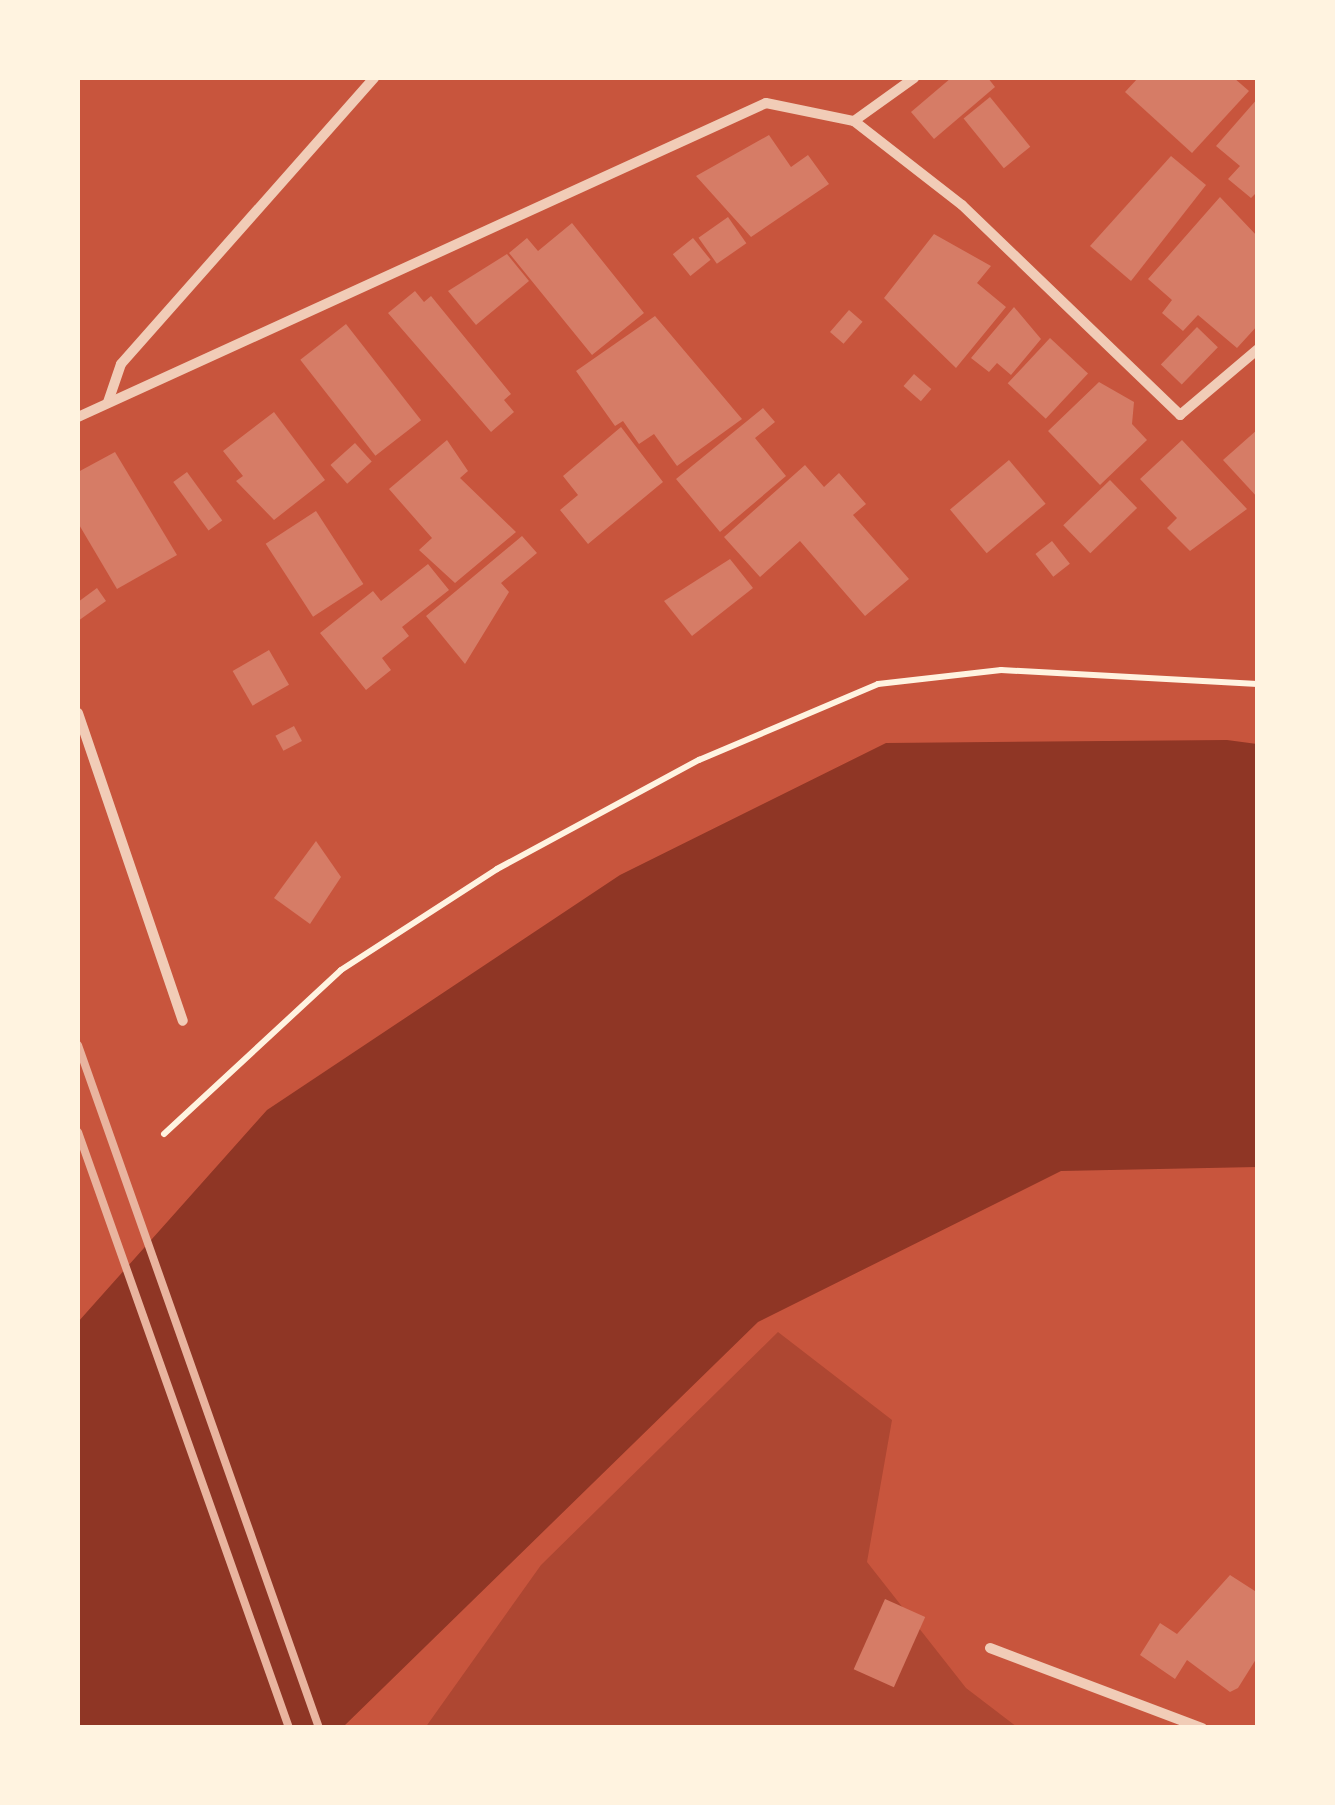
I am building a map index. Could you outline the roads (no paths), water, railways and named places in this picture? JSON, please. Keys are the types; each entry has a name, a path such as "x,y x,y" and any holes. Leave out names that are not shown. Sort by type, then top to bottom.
{"street":[{"path":"108,402 121,364 374,78"},
{"path":"854,121 914,78"},
{"path":"78,417 749,107 790,104 854,121 962,206 1180,415 1258,349"},
{"path":"78,713 184,1021"},
{"path":"990,1648 1202,1728"}],"railway":[{"path":"78,1045 319,1728"},
{"path":"78,1132 289,1728"}]}
